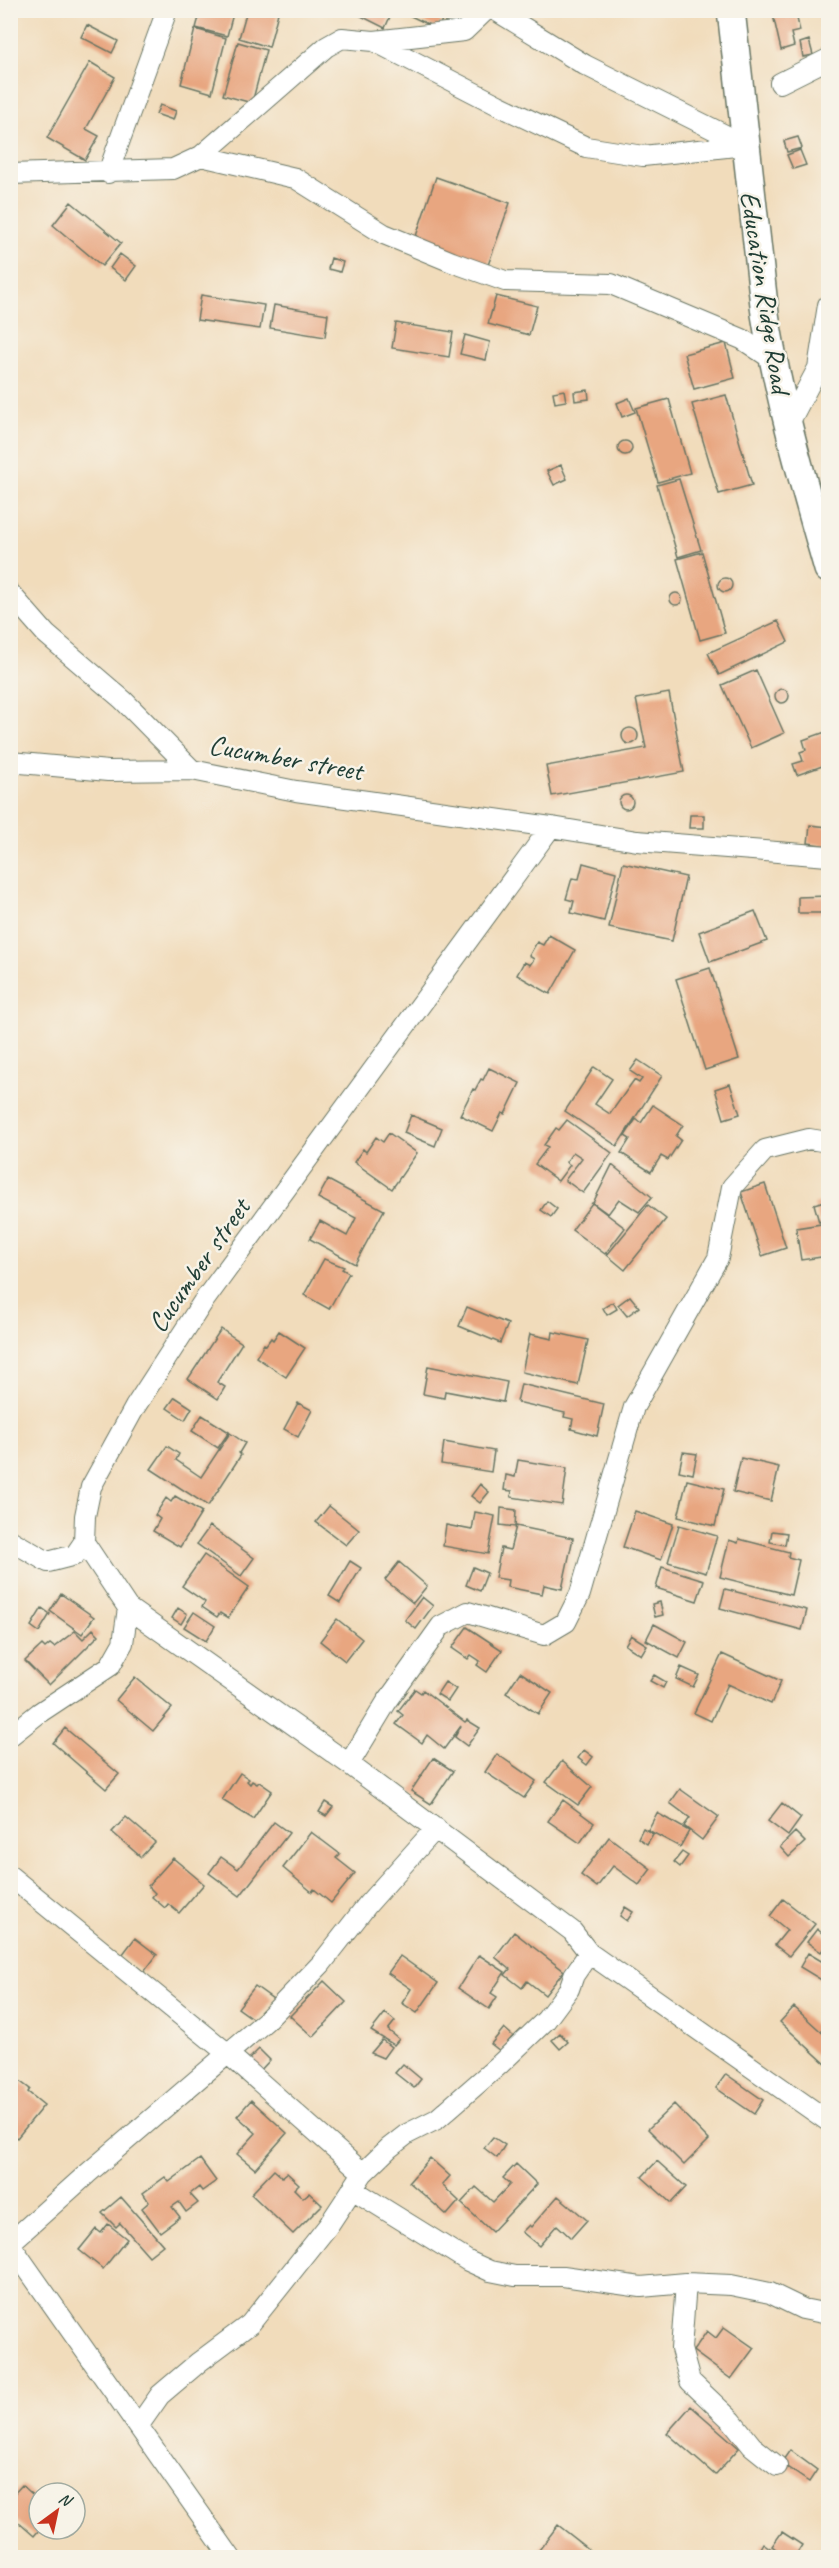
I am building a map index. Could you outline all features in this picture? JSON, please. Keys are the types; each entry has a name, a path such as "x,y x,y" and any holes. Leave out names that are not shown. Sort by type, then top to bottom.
{"main road":[{"name":"Education Ridge Road","path":"731,10 745,145 772,358 828,569"}],"street":[{"path":"108,173 167,10"},
{"path":"10,174 108,173 173,169 201,156 326,47 342,38 374,40 464,31 486,10"},
{"path":"495,10 585,65 745,145"},
{"path":"374,40 498,105 586,147 643,156 745,145"},
{"path":"780,83 828,59"},
{"path":"201,156 295,178 384,234 505,281 611,284 742,339 772,358"},
{"path":"788,425 818,368 828,305"},
{"path":"10,593 46,634 123,700 192,770"},
{"name":"Cucumber street","path":"10,762 108,771 192,770 296,791 637,841 828,856"},
{"name":"Cucumber street","path":"84,1542 85,1516 91,1487 135,1407 203,1302 551,827"},
{"path":"349,1764 386,1703 441,1626 468,1612 544,1635 566,1622 580,1594 634,1407 718,1258 732,1187 765,1150 809,1139 828,1142"},
{"path":"10,1540 48,1562 75,1555 84,1542 128,1608 436,1828 572,1930 589,1953 828,2121"},
{"path":"10,1736 110,1666 123,1643 128,1608"},
{"path":"231,2558 10,2244 267,2020 321,1964 368,1904 436,1828"},
{"path":"10,1876 227,2053 357,2181 434,2241 490,2271 515,2276 555,2276 641,2287 686,2283 731,2285 770,2294 803,2309 828,2313"},
{"path":"139,2425 160,2395 249,2324 328,2226 357,2181 389,2148 407,2134 437,2119 499,2065 546,2019 568,1989 574,1975 589,1953"},
{"path":"686,2283 681,2349 690,2381 732,2421 752,2446 777,2466"}],"building":[{"path":"201,10 234,10 227,36 196,28"},
{"path":"247,10 268,10 278,13 269,47 239,38"},
{"path":"354,10 393,10 385,28 353,12"},
{"path":"398,10 446,10 438,29"},
{"path":"795,10 800,31 791,33 794,46 781,50 773,15"},
{"path":"87,25 118,41 112,53 81,37"},
{"path":"195,29 226,38 212,93 181,84"},
{"path":"809,40 813,55 803,57 800,43"},
{"path":"238,42 266,50 252,103 223,95"},
{"path":"90,62 115,77 86,129 99,136 85,160 47,138"},
{"path":"160,105 176,111 173,120 156,114"},
{"path":"798,137 802,148 787,152 784,141"},
{"path":"800,150 806,165 793,169 787,155"},
{"path":"436,177 510,203 487,268 414,242"},
{"path":"71,202 121,243 102,266 53,225"},
{"path":"120,254 136,266 126,280 110,268"},
{"path":"331,258 343,262 340,272 328,269"},
{"path":"201,295 264,305 260,329 197,320"},
{"path":"496,296 537,306 529,335 488,324"},
{"path":"274,305 328,314 325,337 270,328"},
{"path":"396,323 453,332 449,357 392,348"},
{"path":"465,335 490,342 486,360 460,354"},
{"path":"726,343 735,378 694,389 684,354"},
{"path":"564,390 566,401 555,403 553,392"},
{"path":"588,390 589,399 575,401 574,392"},
{"path":"726,395 752,485 719,494 692,404"},
{"path":"629,398 635,412 622,417 617,403"},
{"path":"669,399 690,473 658,482 636,408"},
{"path":"622,441 628,441 632,448 628,455 622,455 618,451 618,445"},
{"path":"561,465 567,479 554,485 547,471"},
{"path":"679,479 701,550 678,557 657,485"},
{"path":"702,552 725,633 700,640 677,559"},
{"path":"725,578 730,580 732,585 730,590 725,592 720,590 718,585 720,580"},
{"path":"678,593 682,599 678,605 674,605 670,597"},
{"path":"778,621 788,642 719,675 708,653"},
{"path":"756,670 784,733 751,748 722,685"},
{"path":"782,689 787,691 789,696 787,701 782,703 777,701 775,696 777,691"},
{"path":"669,693 684,772 552,796 546,766 646,748 636,699"},
{"path":"630,728 636,730 638,736 636,742 630,744 624,742 622,736 624,730"},
{"path":"828,731 828,764 797,775 793,764 803,761 800,752 806,750 803,740"},
{"path":"626,795 631,797 633,802 631,807 626,809 621,807 619,802 621,797"},
{"path":"690,815 704,815 704,828 689,828"},
{"path":"810,825 828,827 828,846 808,843"},
{"path":"583,863 616,872 604,921 571,913 574,901 566,899 572,878 579,879"},
{"path":"623,863 686,877 672,941 609,928"},
{"path":"828,896 828,913 798,913 798,897"},
{"path":"755,911 767,941 710,962 699,932"},
{"path":"549,935 575,950 550,994 517,975 524,962 530,965 534,959 529,956 537,942 543,945"},
{"path":"710,968 739,1059 705,1070 676,979"},
{"path":"638,1060 662,1076 617,1146 565,1111 594,1067 612,1079 595,1104 610,1114 634,1080 639,1083 642,1079 630,1071"},
{"path":"489,1068 520,1083 505,1114 502,1113 493,1131 460,1115 473,1089 475,1090 481,1079 483,1080"},
{"path":"730,1084 740,1114 724,1119 715,1089"},
{"path":"653,1105 683,1125 676,1136 681,1140 668,1160 661,1156 651,1172 621,1153 630,1139 625,1136 636,1119 641,1123"},
{"path":"411,1115 442,1128 435,1146 404,1133"},
{"path":"567,1120 612,1153 583,1193 565,1180 582,1158 573,1152 566,1162 570,1165 558,1181 535,1164 548,1147 544,1145 556,1128 559,1130"},
{"path":"389,1133 417,1153 392,1189 354,1162 363,1149 366,1152 376,1137 383,1142"},
{"path":"612,1165 652,1197 639,1212 619,1199 608,1214 593,1203"},
{"path":"328,1180 384,1210 355,1264 310,1239 320,1221 347,1236 356,1218 318,1198"},
{"path":"765,1184 786,1248 762,1256 741,1192"},
{"path":"828,1200 828,1220 819,1222 814,1204"},
{"path":"547,1201 557,1209 551,1217 541,1210"},
{"path":"592,1203 625,1228 605,1254 572,1230"},
{"path":"648,1205 666,1219 625,1270 607,1255"},
{"path":"828,1223 828,1256 801,1260 796,1228"},
{"path":"324,1259 344,1267 342,1269 349,1273 329,1309 304,1295"},
{"path":"630,1296 639,1307 627,1316 618,1305"},
{"path":"613,1302 617,1309 607,1315 603,1308"},
{"path":"467,1307 508,1324 500,1343 459,1326"},
{"path":"221,1329 242,1343 217,1382 225,1387 218,1399 188,1379"},
{"path":"279,1331 305,1348 286,1377 256,1357 264,1344 266,1345 271,1338 273,1340"},
{"path":"553,1332 588,1340 578,1385 522,1372 530,1334 552,1339"},
{"path":"428,1366 507,1382 503,1402 445,1391 444,1398 423,1394"},
{"path":"521,1384 604,1404 597,1436 571,1429 573,1419 564,1417 565,1413 517,1402"},
{"path":"175,1397 192,1408 185,1420 167,1408"},
{"path":"298,1403 312,1410 298,1437 284,1429"},
{"path":"202,1415 229,1432 218,1448 192,1431"},
{"path":"230,1433 245,1443 239,1453 241,1455 208,1506 151,1469 167,1446 179,1454 176,1460 201,1477"},
{"path":"444,1442 494,1451 491,1472 441,1464"},
{"path":"683,1452 697,1454 693,1474 679,1471"},
{"path":"741,1458 779,1467 771,1501 733,1492"},
{"path":"518,1460 567,1468 562,1505 511,1497 512,1491 504,1490 506,1475 515,1477"},
{"path":"687,1480 724,1489 715,1526 678,1517"},
{"path":"480,1484 489,1492 480,1503 471,1496"},
{"path":"175,1496 202,1512 180,1547 153,1531 160,1519 155,1515 166,1498 171,1502"},
{"path":"329,1506 359,1530 346,1545 316,1522"},
{"path":"501,1508 516,1510 515,1527 500,1525"},
{"path":"635,1511 673,1524 661,1560 623,1547"},
{"path":"475,1512 495,1516 488,1554 443,1546 446,1525 472,1530"},
{"path":"679,1525 717,1536 706,1573 668,1562"},
{"path":"210,1526 254,1558 241,1576 197,1544"},
{"path":"516,1526 573,1538 562,1589 544,1585 542,1594 507,1587 508,1580 495,1578 501,1548 510,1550"},
{"path":"772,1531 787,1533 785,1545 770,1542"},
{"path":"739,1539 789,1552 788,1557 799,1560 791,1595 720,1577 729,1540 738,1543"},
{"path":"204,1555 249,1587 228,1618 220,1613 217,1617 202,1607 205,1602 182,1586"},
{"path":"350,1561 361,1568 340,1603 329,1596"},
{"path":"399,1562 427,1586 413,1603 385,1580"},
{"path":"473,1567 487,1573 480,1591 466,1585"},
{"path":"662,1567 704,1580 697,1601 656,1588"},
{"path":"725,1589 807,1610 802,1630 720,1608"},
{"path":"61,1594 94,1617 82,1634 50,1611"},
{"path":"422,1597 433,1606 416,1629 405,1620"},
{"path":"660,1602 663,1615 655,1617 652,1604"},
{"path":"42,1608 50,1614 39,1632 31,1626"},
{"path":"178,1608 187,1614 181,1624 172,1618"},
{"path":"194,1612 215,1626 206,1641 184,1627"},
{"path":"337,1619 362,1639 345,1661 320,1641"},
{"path":"654,1624 687,1642 679,1658 646,1640"},
{"path":"467,1627 502,1650 487,1672 477,1665 480,1661 471,1655 468,1659 452,1648"},
{"path":"93,1629 99,1635 49,1685 25,1661 42,1645 45,1648 50,1644 54,1647 75,1631 83,1639"},
{"path":"631,1635 647,1645 641,1655 625,1645"},
{"path":"722,1654 781,1681 771,1704 728,1684 711,1721 694,1713"},
{"path":"681,1667 699,1675 693,1687 676,1679"},
{"path":"520,1672 552,1693 538,1714 506,1693"},
{"path":"654,1675 666,1682 663,1688 650,1681"},
{"path":"135,1677 172,1708 153,1731 116,1700"},
{"path":"445,1682 456,1689 448,1701 437,1694"},
{"path":"415,1689 421,1693 423,1690 465,1722 467,1720 480,1728 467,1746 455,1737 461,1726 444,1749 427,1735 422,1743 396,1724 403,1715 398,1711"},
{"path":"65,1728 119,1774 106,1789 53,1743"},
{"path":"584,1750 593,1757 587,1765 578,1758"},
{"path":"497,1754 536,1781 524,1798 485,1772"},
{"path":"433,1758 453,1771 431,1804 411,1791"},
{"path":"562,1761 592,1787 578,1805 546,1782"},
{"path":"240,1773 249,1779 247,1781 250,1784 252,1781 257,1784 259,1782 272,1791 253,1819 222,1800"},
{"path":"680,1789 719,1817 702,1840 684,1826 690,1818 670,1803"},
{"path":"563,1800 594,1823 580,1843 548,1821"},
{"path":"325,1802 333,1807 326,1816 319,1812"},
{"path":"782,1803 801,1818 788,1836 768,1821"},
{"path":"657,1813 689,1831 680,1847 648,1830"},
{"path":"126,1817 155,1842 141,1857 112,1832"},
{"path":"274,1822 289,1833 240,1896 209,1873 221,1857 238,1869"},
{"path":"643,1828 653,1834 647,1844 638,1838"},
{"path":"311,1832 340,1854 336,1858 355,1873 331,1903 314,1889 312,1892 283,1868"},
{"path":"795,1832 805,1842 789,1857 780,1847"},
{"path":"609,1837 651,1869 639,1885 613,1866 597,1887 581,1875"},
{"path":"682,1852 688,1856 680,1867 674,1862"},
{"path":"173,1858 204,1884 179,1913 168,1904 165,1908 152,1897 155,1893 148,1886"},
{"path":"783,1899 815,1924 789,1956 775,1945 787,1930 770,1916"},
{"path":"625,1907 633,1912 627,1921 620,1916"},
{"path":"817,1929 828,1938 821,1952 807,1942"},
{"path":"514,1932 564,1971 545,1995 527,1981 522,1988 505,1975 510,1969 495,1957"},
{"path":"135,1938 157,1955 144,1972 122,1955"},
{"path":"808,1953 828,1965 828,1984 800,1967"},
{"path":"479,1955 505,1972 491,1993 497,1997 489,2009 458,1988"},
{"path":"400,1956 438,1983 417,2013 402,2003 411,1989 388,1973"},
{"path":"324,1981 346,2002 313,2037 290,2016"},
{"path":"255,1986 273,1999 256,2021 238,2008"},
{"path":"794,2007 828,2038 827,2065 780,2022"},
{"path":"385,2013 395,2021 388,2030 399,2039 394,2045 371,2031"},
{"path":"504,2028 513,2036 500,2051 491,2044"},
{"path":"560,2033 568,2042 560,2049 552,2040"},
{"path":"382,2040 391,2047 383,2058 371,2053"},
{"path":"259,2049 270,2060 257,2074 245,2063"},
{"path":"403,2064 421,2079 414,2088 395,2073"},
{"path":"10,2074 30,2089 28,2092 44,2105 17,2138 10,2133"},
{"path":"726,2074 763,2100 754,2114 716,2088"},
{"path":"251,2100 287,2133 255,2169 237,2154 256,2133 237,2116"},
{"path":"674,2104 709,2140 684,2165 648,2129"},
{"path":"493,2137 505,2145 497,2158 484,2148"},
{"path":"430,2158 450,2176 442,2185 459,2201 447,2215 409,2182"},
{"path":"200,2159 216,2181 202,2191 199,2187 190,2194 198,2203 186,2212 179,2202 172,2207 180,2217 160,2232 142,2208 149,2202 143,2193 165,2177 169,2182"},
{"path":"657,2161 686,2187 671,2203 642,2177"},
{"path":"516,2164 537,2184 492,2232 461,2203 476,2187 493,2202 510,2184 503,2178"},
{"path":"274,2170 282,2177 287,2173 299,2184 294,2189 303,2198 309,2193 322,2205 293,2234 251,2194"},
{"path":"558,2196 587,2220 571,2238 557,2225 539,2246 522,2232 529,2225 531,2227"},
{"path":"121,2197 163,2245 149,2256 120,2223 116,2227 102,2213"},
{"path":"108,2224 127,2239 103,2269 79,2250 96,2229 101,2233"},
{"path":"724,2327 754,2348 731,2379 693,2351 707,2331 716,2338"},
{"path":"691,2406 739,2448 715,2475 667,2433"},
{"path":"790,2450 817,2470 809,2482 781,2463"},
{"path":"22,2485 27,2489 27,2530 10,2515 10,2498"},
{"path":"558,2525 600,2558 533,2558"},
{"path":"782,2532 802,2545 794,2558 788,2558 772,2546"},
{"path":"763,2543 774,2551 769,2558 759,2550"}]}
